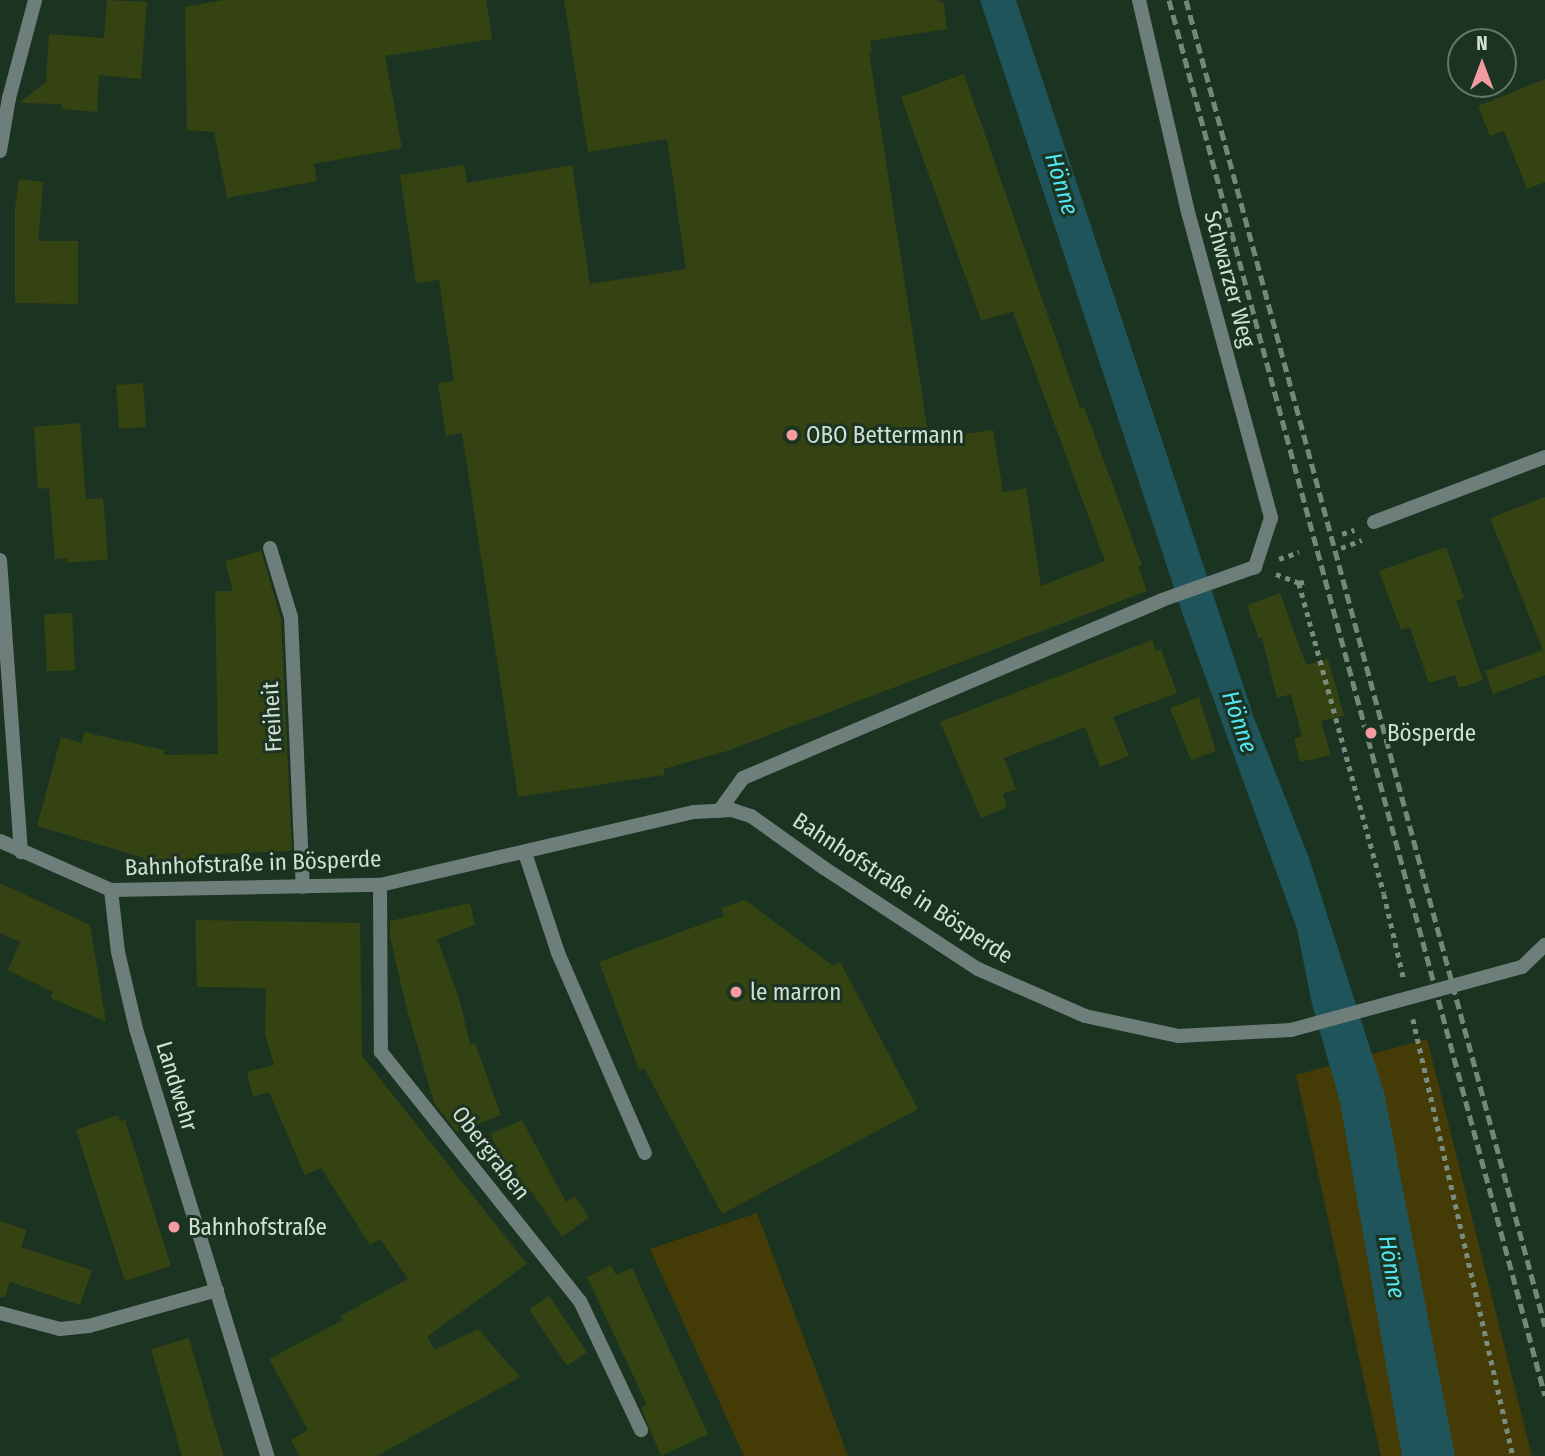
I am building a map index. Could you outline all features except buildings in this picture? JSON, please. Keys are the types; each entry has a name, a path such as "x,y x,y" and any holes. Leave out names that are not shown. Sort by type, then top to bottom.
{"street":[{"path":"0,151 9,98 35,0"},
{"name":"Schwarzer Weg","path":"719,811 743,778 1162,600 1255,567 1271,518 1188,212 1139,0"},
{"path":"1374,522 1545,457"},
{"name":"Freiheit","path":"270,548 291,617 303,887"},
{"path":"0,560 21,852"},
{"name":"Bahnhofstraße in Bösperde","path":"0,841 111,890 380,885 694,812 732,810 751,816 978,969 1085,1016 1178,1036 1291,1030 1522,967 1545,945"},
{"path":"525,853 558,953 645,1153"},
{"name":"Obergraben","path":"380,885 381,1052 580,1301 641,1430"},
{"name":"Landwehr","path":"111,890 118,952 136,1029 267,1456"},
{"path":"0,1313 60,1329 89,1326 217,1290"}],"path":[{"path":"1271,562 1299,552"},
{"path":"1299,583 1309,580"}],"shaded area":[{"path":"1427,1039 1532,1456 1381,1456 1296,1075"},
{"path":"757,1213 848,1456 744,1456 650,1249"}],"water":[{"name":"Hönne","path":"980,0 1016,0 1254,718 1309,858 1384,1092 1455,1456 1402,1456 1340,1102 1312,1004 1297,929 1184,618"}],"railway":[{"path":"1169,0 1545,1395"},
{"path":"1186,0 1545,1326"}],"place":[{"name":"OBO Bettermann","path":"792,435"},
{"name":"Bösperde","path":"1371,733"},
{"name":"le marron","path":"736,992"},
{"name":"Bahnhofstraße","path":"174,1227"}]}
